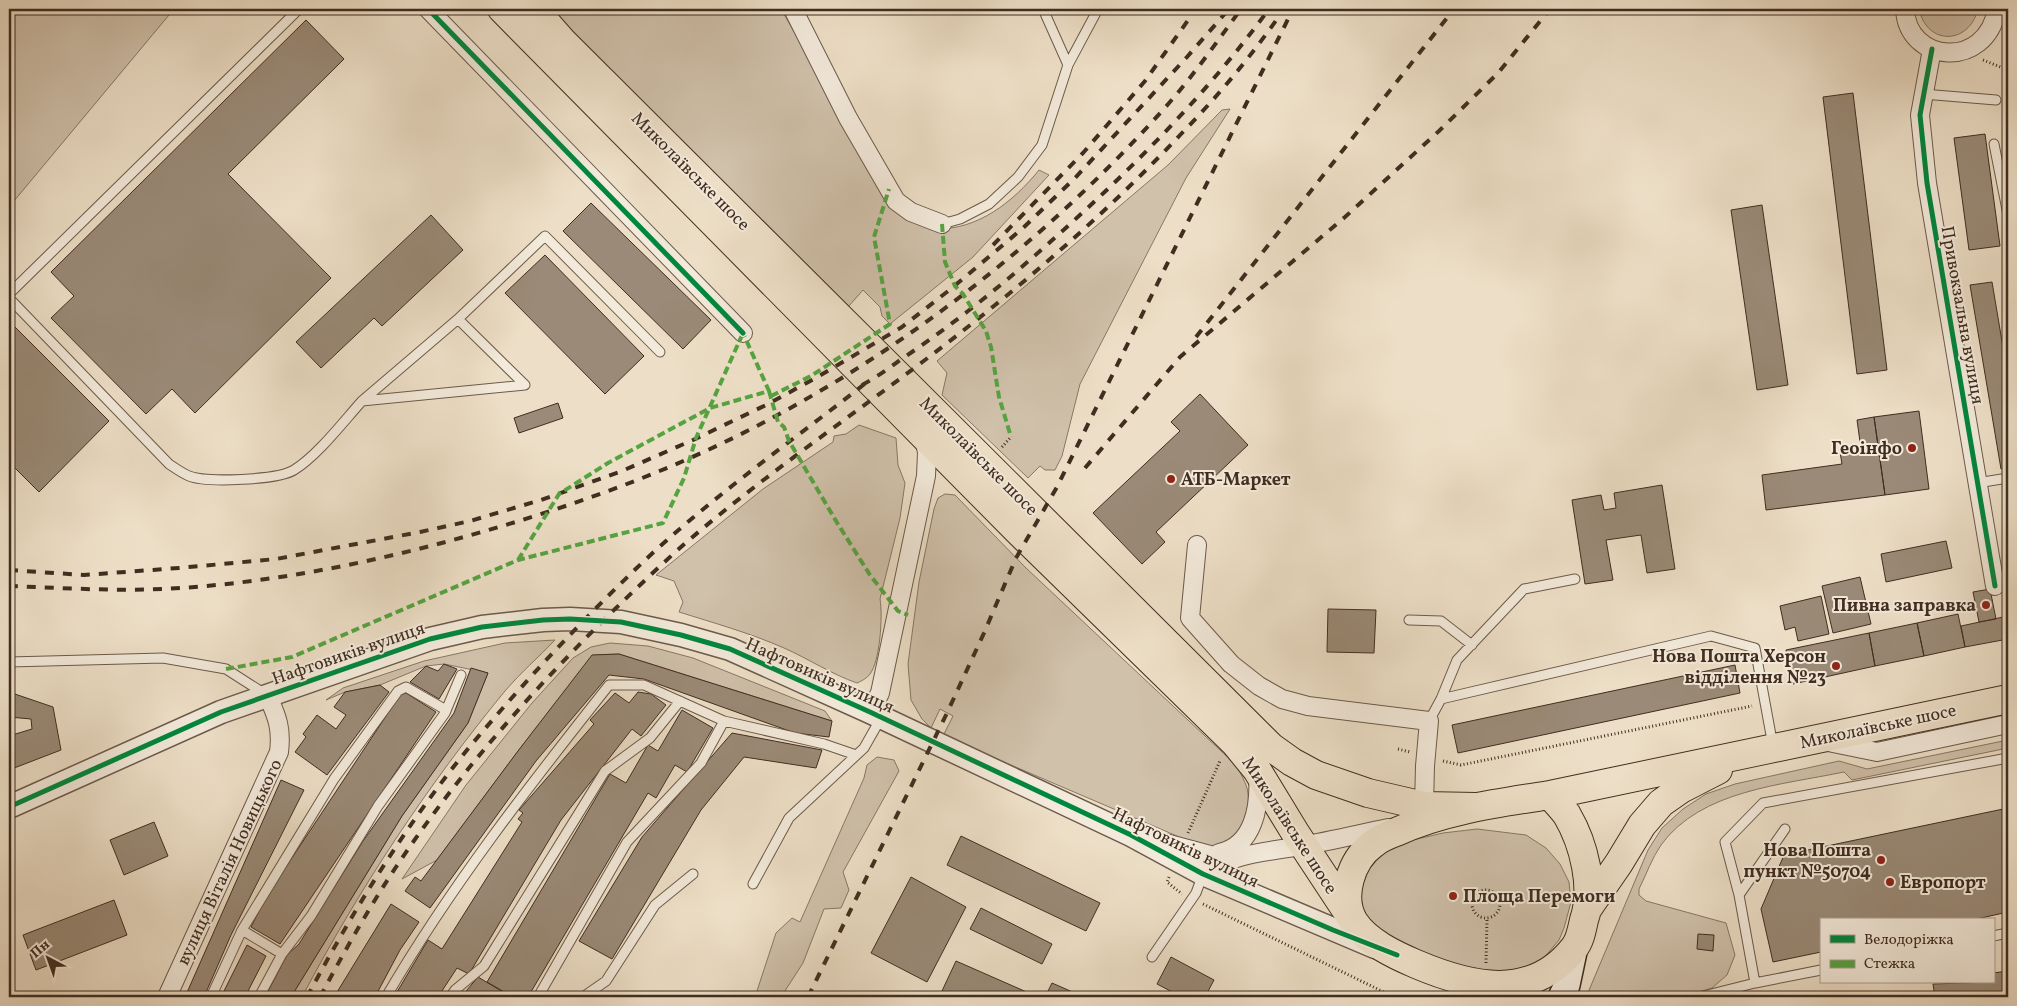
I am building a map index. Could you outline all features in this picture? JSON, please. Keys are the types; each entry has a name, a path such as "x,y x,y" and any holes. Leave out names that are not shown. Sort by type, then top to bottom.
{"main road":[{"name":"Миколаївське шосе","path":"502,9 1041,554 1235,743 1257,770 1303,846 1354,922 1375,942 1397,955 1479,991 1536,979 1556,966 1576,947"},
{"name":"Миколаївське шосе","path":"534,9 563,42 1271,747 1300,767 1332,782 1368,793 1421,814 1550,795 2008,699"},
{"name":"Миколаївське шосе","path":"1588,908 1642,825 1661,803 1681,788 1760,751"},
{"path":"1550,795 1566,815 1578,841 1586,867 1588,908 1562,997"},
{"path":"1354,922 1349,907 1348,890 1351,874 1357,861 1374,842 1421,814"}],"street":[{"path":"428,9 743,333"},
{"path":"793,9 848,118 896,201 911,212 942,224"},
{"path":"1905,9 1911,30 1920,41 1932,49 1947,53 1962,52 1976,46 1987,35 1994,21 1996,9"},
{"name":"Привокзальна вулиця","path":"1932,49 1920,115 1927,183 1995,586"},
{"path":"875,715 926,476 926,452 923,435"},
{"path":"1197,545 1190,618 1231,664 1259,686 1282,699 1308,706 1429,721 1421,814"},
{"name":"Нафтовиків вулиця","path":"9,808 221,712 430,639 482,626 543,620 570,619 621,622 681,635 730,650 875,715 1131,835 1206,865 1397,955"},
{"name":"вулиця Віталія Новицького","path":"167,997 279,752 281,734 278,720 268,696"},
{"path":"1817,739 1877,752 2008,724"},
{"path":"1206,865 1237,846 1246,836 1257,810 1259,792 1257,770"},
{"name":"Нафтовиків вулиця","path":"1206,865 1213,867 1234,857 1303,846 1421,814"}],"lane":[{"path":"9,294 299,9"},
{"path":"1043,9 1068,65"},
{"path":"942,224 960,219 989,204 1018,177 1042,145 1068,65 1098,9"},
{"path":"1923,94 1996,100"},
{"path":"1994,144 2008,215"},
{"path":"9,298 169,464 189,476 211,480 271,477 294,470 311,456 362,401 458,319 545,236 660,352"},
{"path":"362,401 525,385 458,319"},
{"path":"1977,483 2008,478"},
{"path":"1429,721 1458,660 1524,589 1575,578"},
{"path":"1409,620 1441,621 1472,645"},
{"path":"1441,699 1711,636 1755,648 1765,703 1760,751"},
{"path":"9,662 163,658 226,669 268,696"},
{"path":"259,997 282,954 311,916 378,806 446,710 460,675"},
{"path":"386,997 419,940 510,810 609,685 644,685 724,721 824,744 856,755"},
{"path":"211,997 242,930 334,778 398,691 406,687 446,710"},
{"path":"450,997 455,990 484,966 605,772 650,738 680,701"},
{"path":"753,884 789,818 864,748 875,715"},
{"path":"538,997 627,842 701,764 724,721"},
{"path":"1755,983 1739,895 1725,842 1763,803 2008,758"},
{"path":"1739,895 1785,830"},
{"path":"1152,957 1192,899 1206,865"},
{"path":"583,997 606,980 655,904 693,874"},
{"path":"242,930 282,954"},
{"path":"1994,936 2008,933"},
{"path":"1698,997 1820,970"}],"path":[{"path":"1398,749 1461,765 1765,703"},
{"path":"1235,743 1225,752 1213,774 1167,882 1180,893 1394,997"},
{"path":"1483,890 1496,894 1500,903 1495,916 1486,919 1478,916 1472,908 1475,895 1483,890"},
{"path":"1479,991 1486,919"}],"shaded area":[{"path":"9,9 174,9 9,207"},
{"path":"550,9 781,9 880,180 935,229 966,225 980,219 1006,203 1039,170 1049,175 973,257 890,324 882,316 880,307 863,290 848,307 569,32"},
{"path":"1919,9 1978,9 1973,21 1966,29 1957,35 1948,36 1939,35 1930,30 1923,21"},
{"path":"1230,109 1186,178 1080,384 1062,456 1055,470 1045,470 1040,466 1028,478 942,395 947,373 937,361 1168,165 1222,110"},
{"path":"859,425 896,438 898,465 905,483 900,518 880,599 881,627 878,649 869,675 857,683 771,643 732,628 679,612 683,602 674,581 656,575 763,489 833,442 834,436 846,434"},
{"path":"945,494 955,495 1026,568 1237,766 1247,788 1248,806 1243,823 1233,838 1218,846 1198,845 943,736 953,716 940,709 931,728 922,719 911,700 908,664 919,582 934,509 938,498"},
{"path":"555,640 505,691 448,764 371,878 302,997 291,997 402,816 468,723 488,673 444,664 426,666 380,685 345,692 326,700 343,688 424,661 505,643"},
{"path":"610,643 648,646 693,658 825,711 832,721 619,654 593,655 518,751 437,860 402,879 466,785 532,703 573,658 591,647"},
{"path":"2003,741 2008,748 1852,780 1844,772 1769,786 1720,801 1698,812 1678,827 1661,845 1639,889 1639,895 1646,901 1726,923 1735,955 1727,975 1712,988 1696,993 1692,997 1593,997 1587,995 1648,850 1662,828 1683,809 1706,794 1735,784 1839,761 1867,769"},
{"path":"877,757 894,760 899,771 843,872 849,890 841,908 824,909 803,963 781,997 755,997 776,933 792,918 800,922 864,778 867,765"},
{"path":"1477,829 1526,835 1546,848 1560,864 1569,882 1571,902 1559,940 1543,959 1533,966 1483,978 1404,946 1376,930 1363,912 1359,899 1367,859 1382,847 1443,833"}],"building":[{"path":"306,20 344,59 228,174 331,278 195,413 172,389 146,414 51,318 74,296 51,272"},
{"path":"1853,93 1887,370 1857,374 1823,97"},
{"path":"1985,134 2000,246 1969,250 1954,138"},
{"path":"591,203 711,320 683,349 563,231"},
{"path":"1762,205 1788,385 1757,390 1731,210"},
{"path":"431,215 463,250 382,326 374,318 321,368 296,342"},
{"path":"545,255 644,356 605,394 505,293"},
{"path":"1992,282 2008,377 2008,468 2001,469 1970,285"},
{"path":"13,325 109,421 39,492 9,462 9,329"},
{"name":"АТБ-Маркет","path":"1200,394 1248,445 1156,532 1165,542 1142,564 1093,513 1180,431 1171,422"},
{"path":"558,403 563,418 519,433 514,418"},
{"path":"1919,411 1929,489 1885,495 1874,417"},
{"path":"1874,417 1885,495 1766,510 1762,475 1842,464 1840,452 1861,449 1857,420"},
{"path":"1662,485 1675,569 1647,573 1641,535 1606,540 1613,580 1585,584 1572,500 1601,495 1604,510 1616,508 1614,493"},
{"path":"1946,541 1952,568 1886,582 1881,554"},
{"path":"1860,577 1871,624 1833,633 1822,586"},
{"path":"1990,589 1996,619 1979,622 1973,592"},
{"path":"1821,596 1829,634 1798,641 1795,627 1785,630 1780,606"},
{"path":"1328,609 1376,610 1374,653 1327,652"},
{"path":"1958,614 1965,647 1924,656 1917,623"},
{"path":"2008,616 2008,639 1965,647 1961,626"},
{"path":"1917,623 1924,656 1875,666 1869,633"},
{"path":"1869,633 1875,666 1793,684 1786,650"},
{"path":"619,654 832,721 829,737 795,733 644,679 609,675 536,761 430,908 405,891 415,877 421,881 592,655"},
{"path":"444,664 457,669 439,699 410,682 426,666 438,671"},
{"path":"1735,665 1740,693 1458,753 1452,725"},
{"path":"471,668 488,673 468,723 402,816 291,997 265,997 287,955 299,944 363,841 454,713"},
{"path":"380,685 389,692 327,775 295,752 306,737 303,734 317,715 336,729 346,715 334,707 345,692"},
{"path":"9,692 53,707 61,750 9,770 9,736 32,729 31,719 9,717"},
{"path":"638,692 651,694 666,705 641,736 632,729 561,820 469,974 457,968 438,997 394,997 428,940 442,949 522,822 518,819 523,813 519,810 594,724 590,720 615,693 629,703"},
{"path":"406,693 436,712 280,944 251,927 266,897 400,695"},
{"path":"682,710 713,728 687,772 675,765 656,798 648,793 528,997 513,997 487,982 610,774 626,783 648,745 658,751"},
{"path":"732,733 822,750 816,768 744,757 701,810 612,959 579,941 642,837"},
{"path":"281,780 304,790 231,935 204,997 185,997"},
{"name":"Европорт","path":"2008,808 2008,912 1981,918 1820,918 1820,952 1773,962 1761,909 1784,855"},
{"path":"154,822 168,856 124,875 110,840"},
{"path":"961,836 1100,903 1086,931 947,865"},
{"path":"911,877 966,907 927,982 871,953"},
{"path":"114,900 127,935 36,970 23,935"},
{"path":"391,904 419,922 400,950 375,997 334,997"},
{"path":"981,908 1052,944 1042,964 970,929"},
{"path":"1698,934 1714,935 1713,951 1697,949"},
{"path":"247,945 266,956 245,997 221,997"},
{"path":"1171,957 1214,980 1205,997 1182,997 1157,984"},
{"path":"956,961 1038,997 955,997 942,991"},
{"path":"2008,971 2008,997 1935,997 1933,984 1994,984 1994,973"},
{"path":"478,977 503,992 500,997 461,997"},
{"path":"1052,983 1084,997 1045,997"}],"railway":[{"path":"993,245 1083,153 1145,81 1196,9"},
{"path":"9,570 84,575 179,568 276,559 420,532 470,521 541,500 622,471 693,440 766,405 814,379 902,327 952,288 1023,228 1075,178 1229,9"},
{"path":"9,586 159,589 214,585 318,571 419,549 535,516 616,488 734,438 826,387 879,354 931,319 1029,241 1120,156 1162,111 1203,61 1241,9"},
{"path":"862,385 928,341 969,310 1009,278 1079,216 1147,151 1179,117 1211,82 1269,9"},
{"path":"320,997 384,885 418,835 497,734 585,639 647,578 702,529 785,464 959,334 1058,252 1122,194 1209,104 1248,58 1284,9"},
{"path":"808,997 947,713 1016,558 1057,487 1293,9"},
{"path":"1196,337 1454,9"},
{"path":"1085,468 1180,357 1345,217 1439,131 1498,73 1550,9"},
{"path":"307,997 361,901 422,809 467,750 552,653 643,562 697,514 867,382"}],"marked path":[{"path":"771,396 811,376 890,324 874,237 889,189"},
{"path":"942,224 945,262 955,286 963,294 986,331 991,347 999,397 1011,437"},
{"path":"518,560 559,494 608,463 710,408 769,391 743,333"},
{"path":"226,669 292,657 518,560 663,523 684,478 696,438 743,333"},
{"path":"769,391 778,422 784,427 789,441 836,521 870,575 898,611 908,615"}],"cycle path":[{"path":"428,9 743,333"},
{"path":"1932,49 1920,115 1927,183 1995,586"},
{"path":"9,807 221,712 430,639 482,627 543,620 570,619 621,622 681,635 730,649 870,712 1131,835 1203,874 1333,930 1397,955"}],"place":[{"name":"Геоінфо","path":"1912,448"},
{"name":"АТБ-Маркет","path":"1171,479"},
{"name":"Пивна заправка","path":"1986,605"},
{"name":"Нова Пошта Херсон відділення №23","path":"1836,666"},
{"name":"Нова Пошта пункт №50704","path":"1881,860"},
{"name":"Европорт","path":"1890,882"},
{"name":"Площа Перемоги","path":"1453,896"}]}
